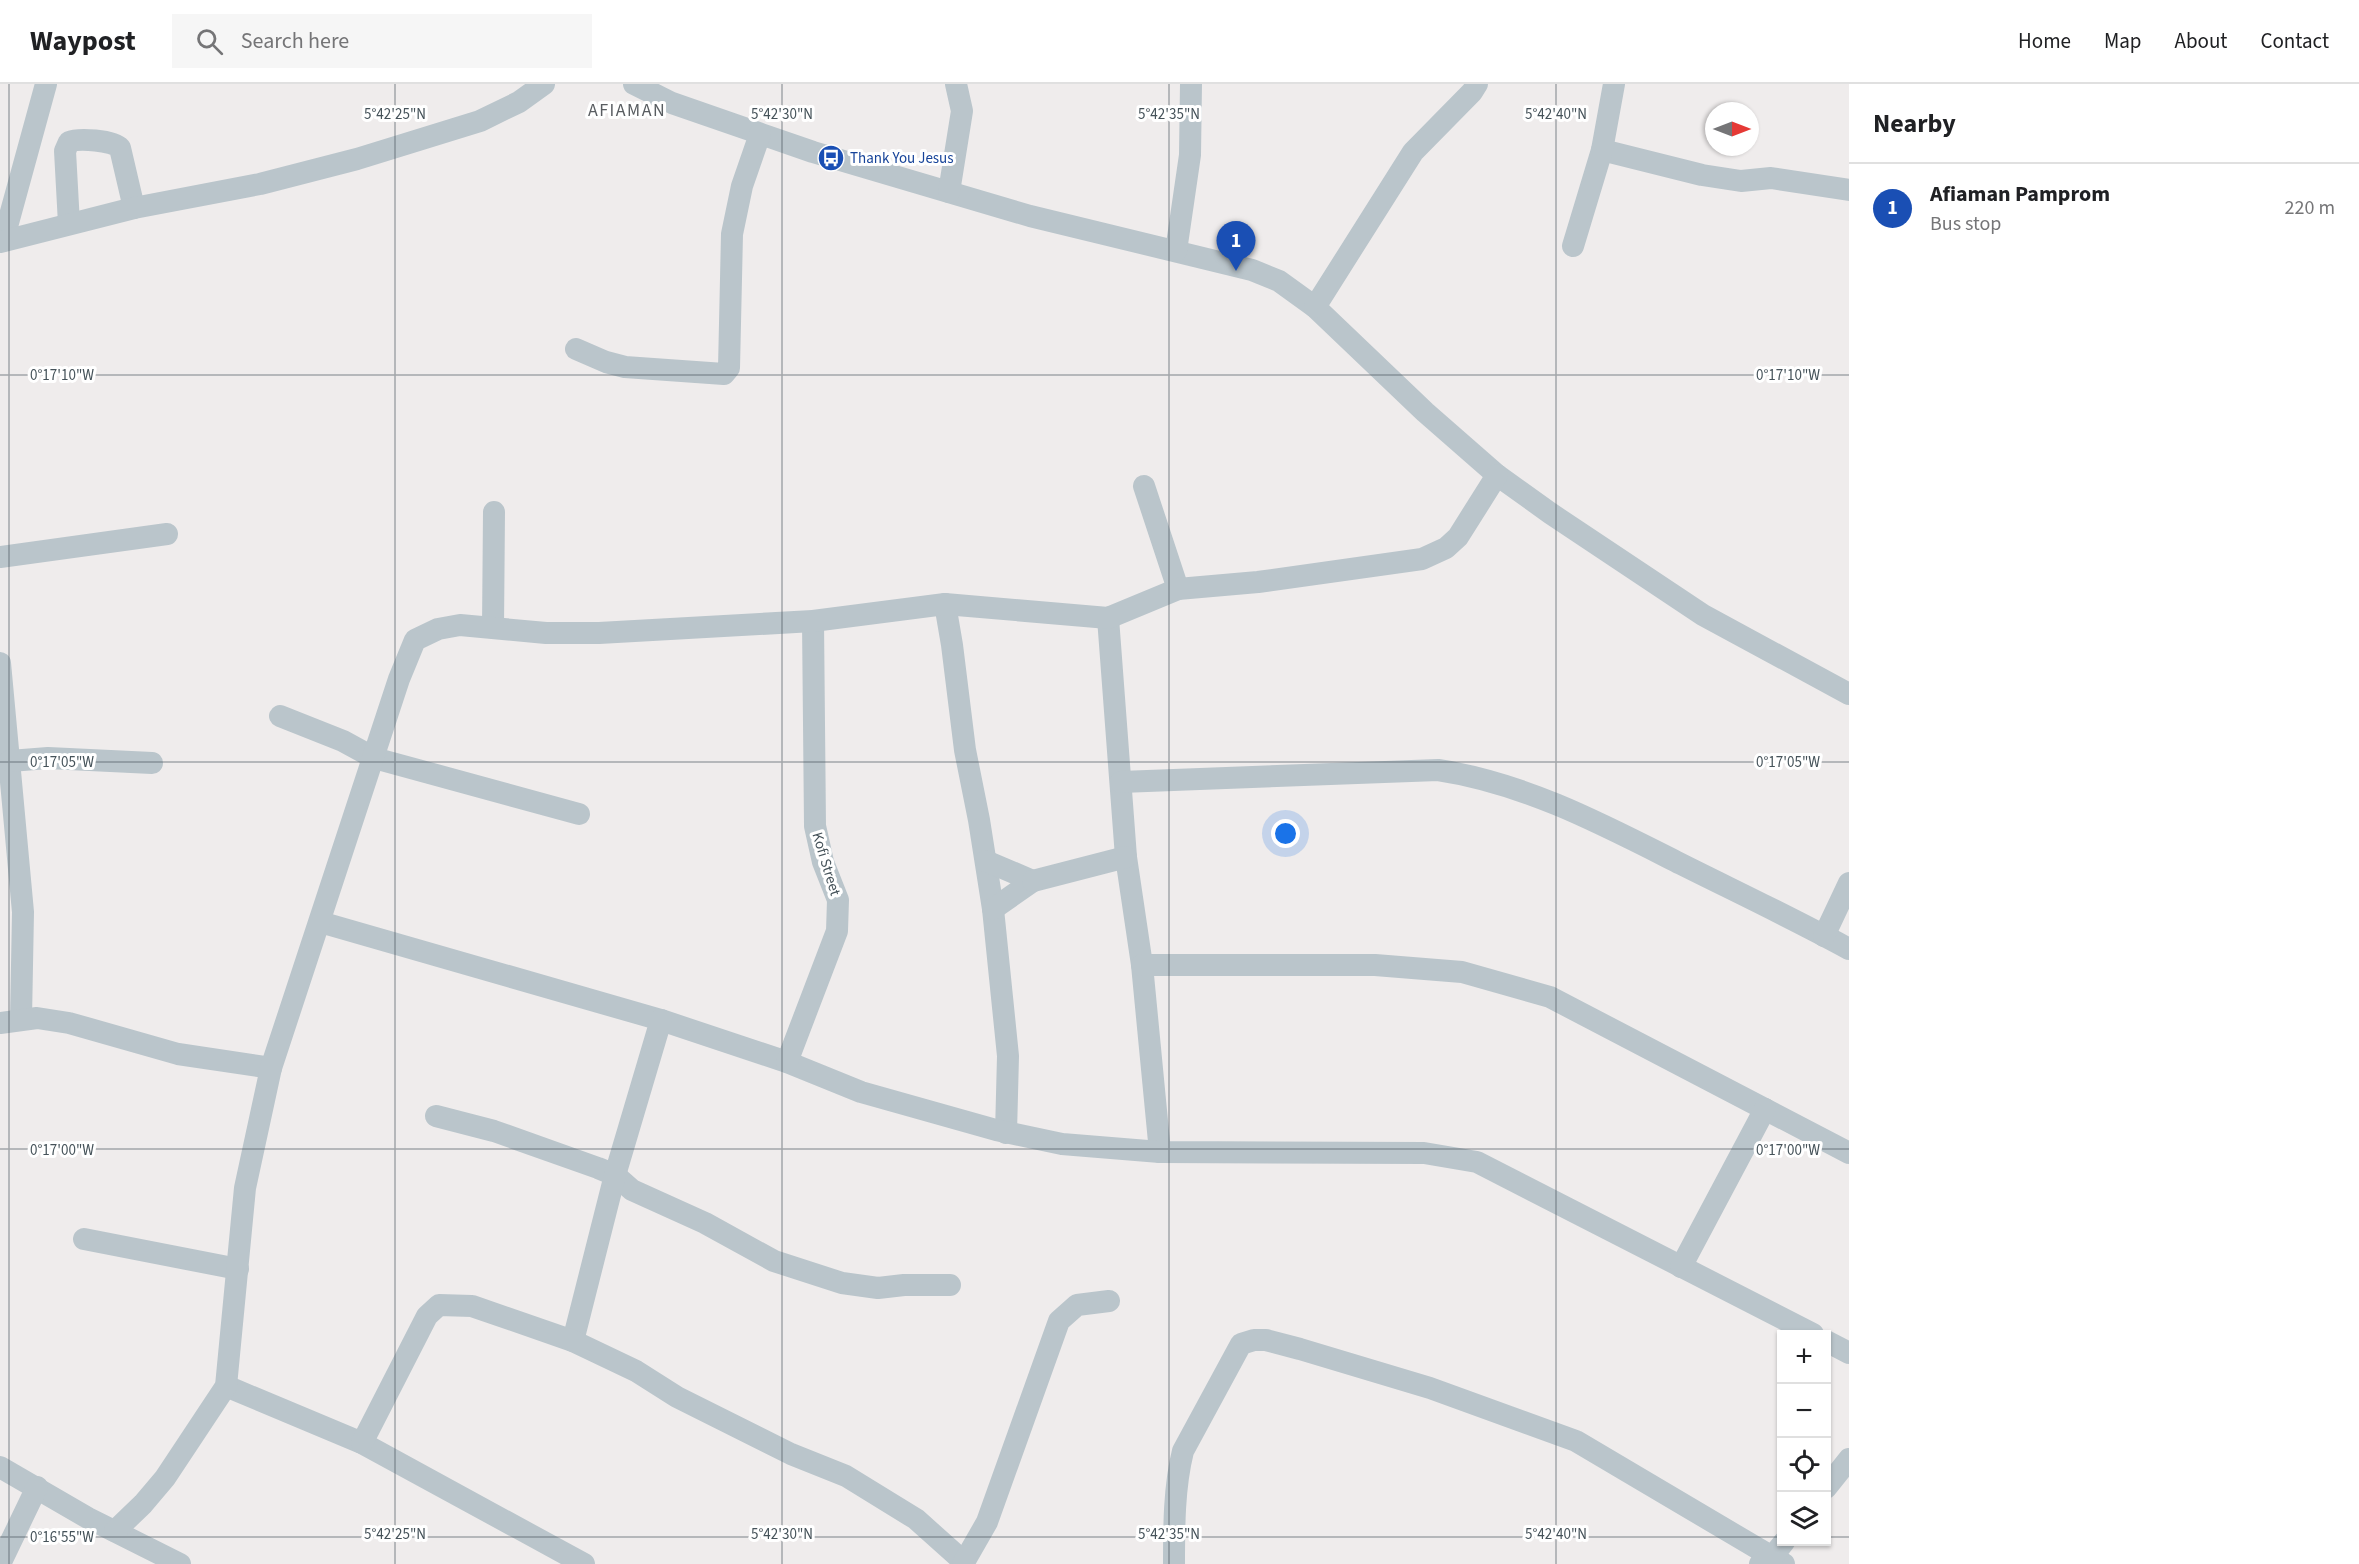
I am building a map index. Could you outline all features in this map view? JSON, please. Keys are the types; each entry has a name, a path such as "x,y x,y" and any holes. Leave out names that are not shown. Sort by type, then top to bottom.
{"street":[{"path":"1,242 46,84"},
{"path":"1,242 134,208 260,184 357,159 480,121 519,102 544,84"},
{"path":"634,84 672,103 813,152 1030,216 1252,270 1279,281 1315,307 1425,412 1497,475 1703,615 1849,694"},
{"path":"949,192 962,111 956,84"},
{"path":"1176,251 1190,155 1191,84"},
{"path":"1315,307 1413,152 1472,92 1477,84"},
{"path":"1573,246 1602,150 1614,84"},
{"path":"576,349 606,362 625,367 724,374 729,368 732,234 742,186 760,134"},
{"path":"69,224 65,151 69,142 75,139 113,143 120,148 134,208"},
{"path":"1602,150 1701,175 1740,181 1771,178 1849,190"},
{"path":"115,1531 143,1504 165,1478 226,1386 245,1188 271,1068 399,679 415,640 438,629 460,625 546,633 599,633 813,621 945,604 1108,618 1178,589 1258,582 1422,559 1446,548 1458,537 1497,475"},
{"path":"1144,486 1178,589"},
{"path":"493,627 494,512"},
{"path":"0,557 167,534"},
{"path":"945,604 965,750 993,909 1008,1056 1006,1132"},
{"path":"1108,618 1126,857 1142,965 1160,1152"},
{"name":"Kofi Street","path":"787,1062 837,931 838,900 823,862 815,826 813,621"},
{"path":"0,663 23,912 10,1021 37,1018 69,1023 178,1054 271,1068"},
{"path":"280,716 343,741 374,758 579,814"},
{"path":"10,761 48,758 152,763"},
{"path":"1121,782 1438,770 1467,774 1590,818 1849,949"},
{"path":"993,909 1033,881 1126,857"},
{"path":"986,861 1033,881"},
{"path":"1824,936 1849,883"},
{"path":"320,922 662,1020 787,1062 861,1092 1006,1132 1062,1144 1160,1152 1424,1153 1477,1162 1803,1330"},
{"path":"1142,965 1375,965 1462,972 1550,997 1849,1152"},
{"path":"573,1341 615,1176 662,1020"},
{"path":"1681,1267 1765,1109"},
{"path":"436,1116 494,1131 615,1176 632,1190 705,1223 774,1261 842,1283 878,1288 904,1285 951,1285"},
{"path":"84,1239 238,1269"},
{"path":"362,1443 427,1316 440,1305 472,1306 573,1341 636,1371 677,1397 791,1454 846,1476 916,1519 964,1563 987,1522 1059,1321 1077,1305 1110,1301"},
{"path":"1174,1564 1179,1466 1183,1451 1241,1344 1254,1340 1266,1340 1300,1349 1430,1388 1576,1441 1775,1557"},
{"path":"1831,1343 1849,1353"},
{"path":"226,1386 362,1443 572,1561"},
{"path":"1831,1483 1849,1459"},
{"path":"0,1467 88,1518 180,1564"},
{"path":"0,1564 37,1487"}],"place":[{"name":"Thank You Jesus","path":"831,158"},
{"name":"Afiaman Pamprom","path":"1236,271"}],"district":[{"name":"AFIAMAN","path":"627,110"}]}
